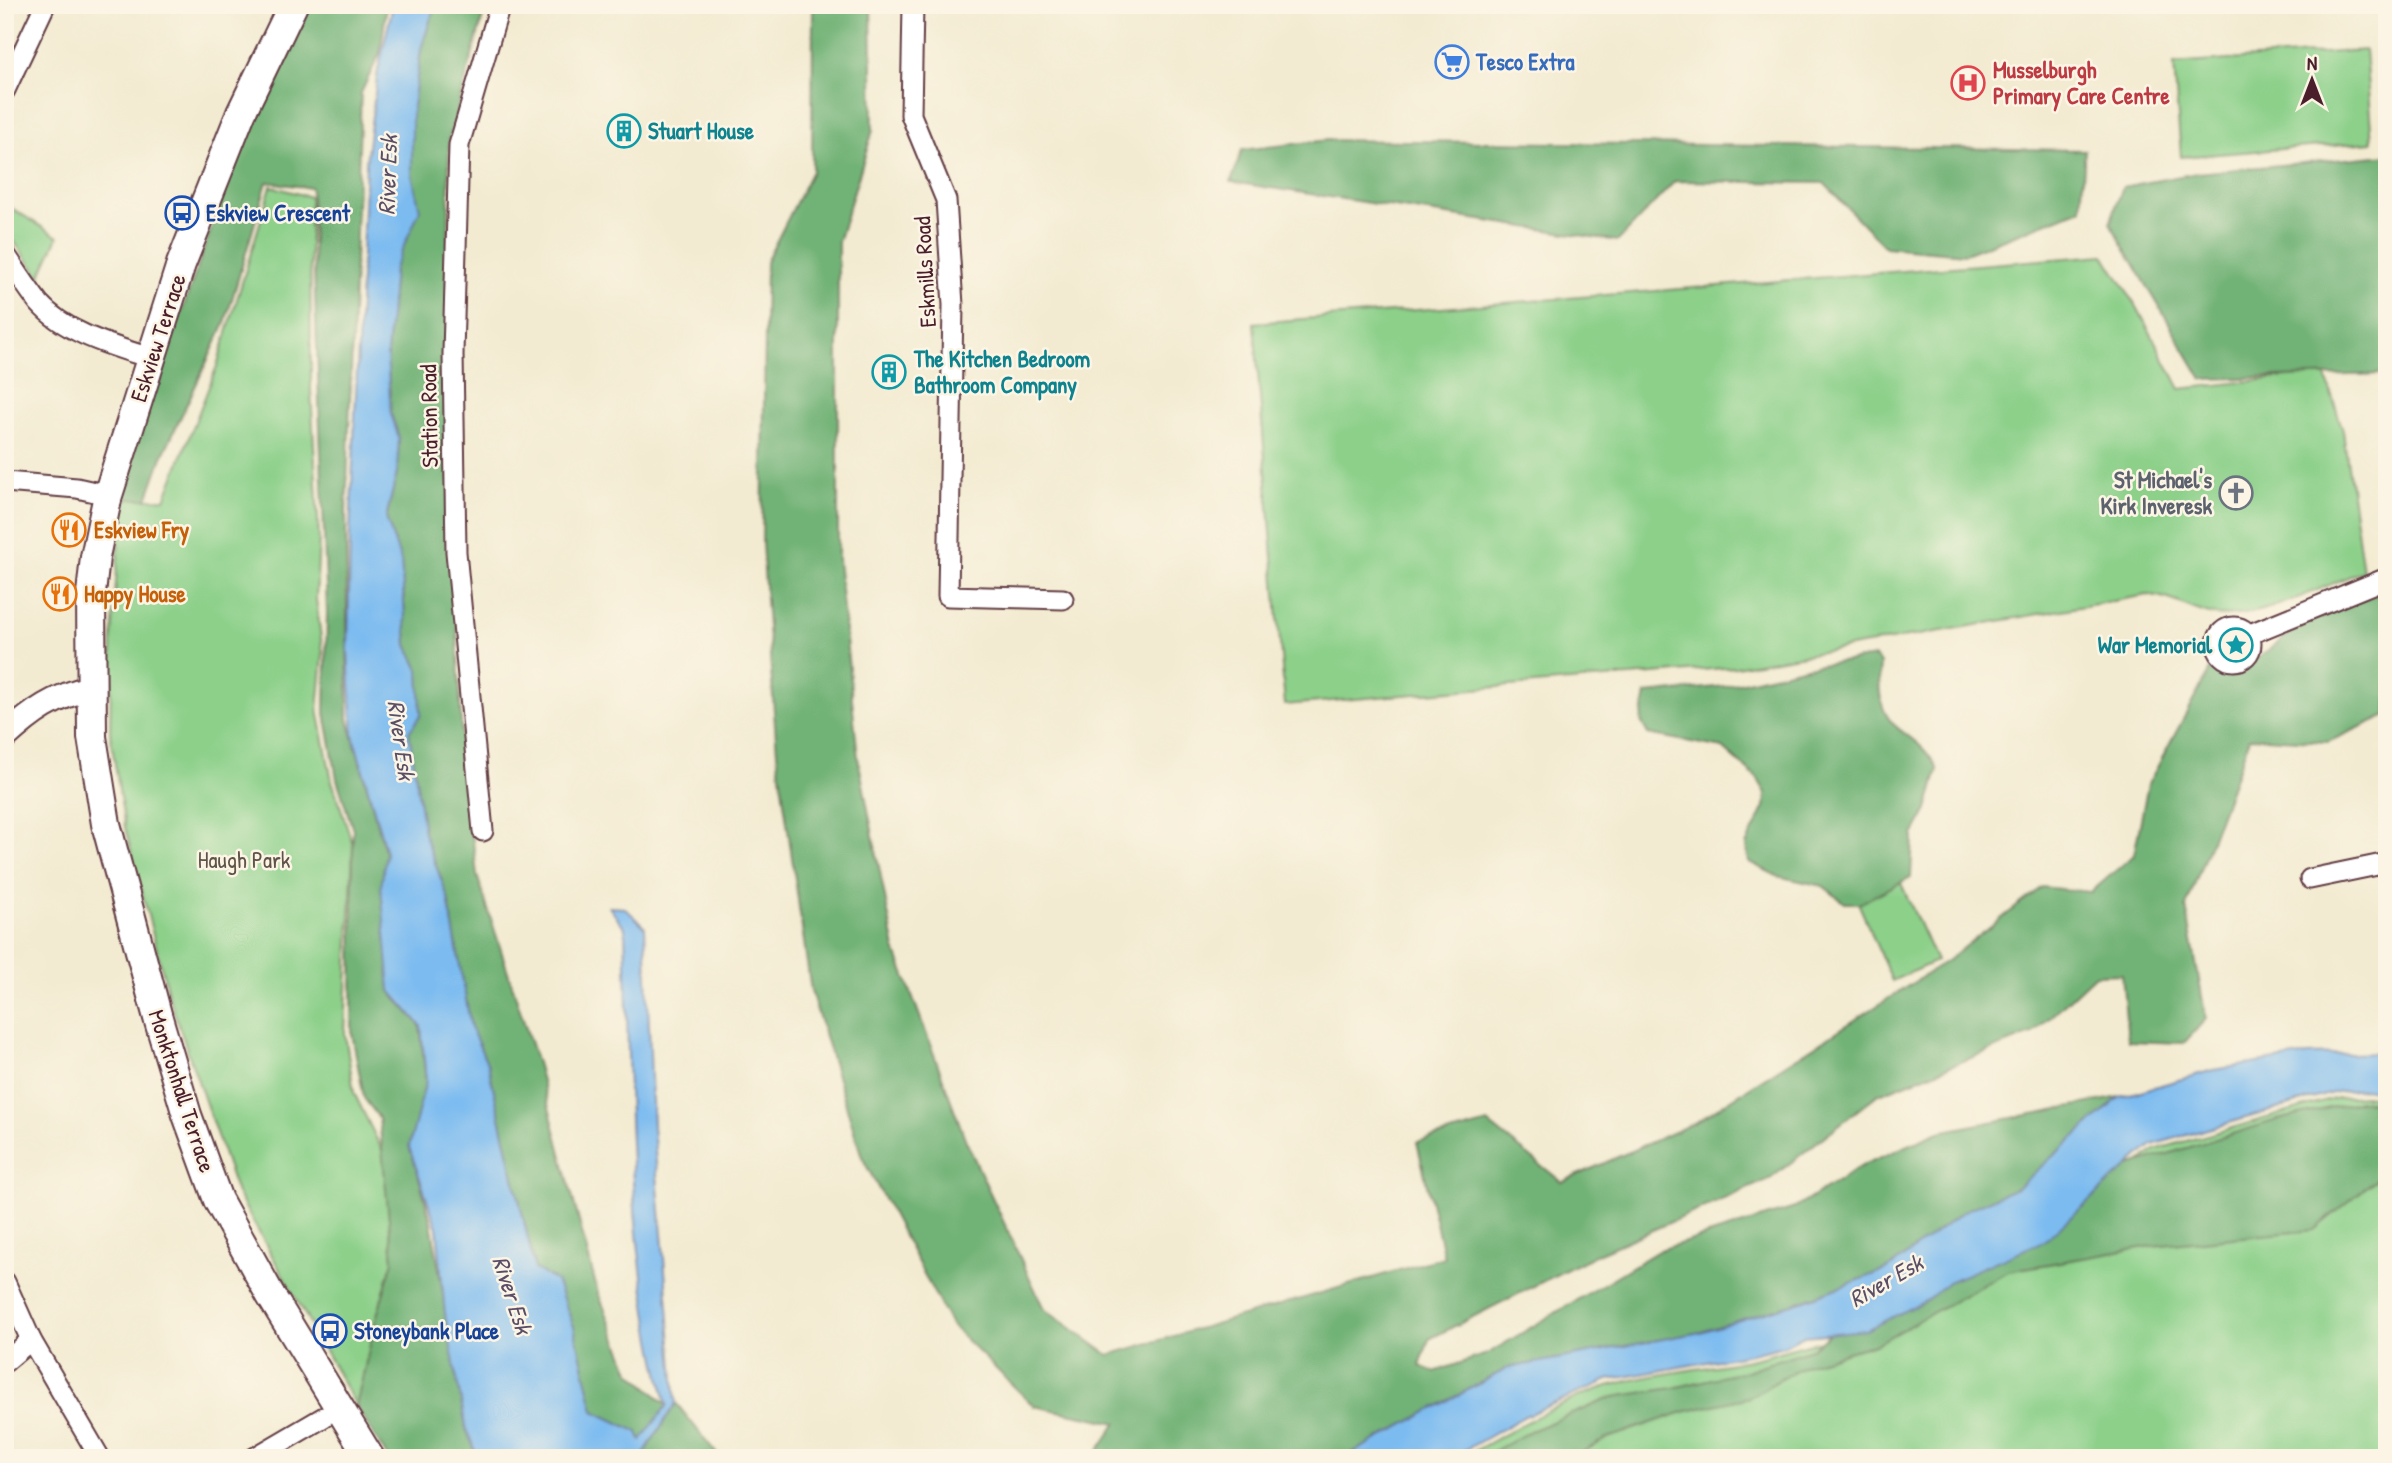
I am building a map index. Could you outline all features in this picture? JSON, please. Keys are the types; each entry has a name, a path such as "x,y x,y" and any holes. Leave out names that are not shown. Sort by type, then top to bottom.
{"main road":[{"name":"Eskview Terrace","path":"91,688 91,594 95,557 108,495 150,358 209,192 272,43 293,5"},
{"name":"Monktonhall Terrace","path":"91,688 92,737 106,824 158,1018 218,1200 271,1296 370,1458"}],"street":[{"path":"5,90 46,5"},
{"name":"Station Road","path":"483,831 456,552 453,353 459,145 500,5"},
{"name":"Eskmills Road","path":"913,5 911,115 946,201 953,305 948,596 1063,600"},
{"path":"5,254 40,303 53,316 82,333 150,358"},
{"path":"5,482 77,488 108,495"},
{"path":"2250,634 2387,578"},
{"path":"5,737 45,704 64,694 91,688"},
{"path":"2309,879 2387,863"},
{"path":"5,1282 31,1340 100,1458"},
{"path":"5,1362 31,1340"},
{"path":"254,1458 324,1417"}],"green space":[{"path":"311,5 387,5 380,53 361,93 346,513 348,719 388,862 390,991 420,1025 426,1083 410,1144 431,1222 466,1428 478,1458 388,1458 356,1406 376,1319 393,1261 379,1118 364,1098 352,1034 353,830 337,779 325,713 327,613 311,188 267,182 225,323 162,457 147,499 122,499 140,429 230,176"},
{"path":"435,5 486,5 449,140 448,409 462,749 477,875 538,1066 598,1293 630,1371 667,1405 641,1441 637,1432 594,1411 574,1327 556,1281 535,1269 488,1065 471,1028 448,898 424,833 409,732 419,670 407,645 401,561 386,518 397,473 399,438 391,414 387,354 394,268 419,210 412,175 412,113 421,49"},
{"path":"813,5 871,5 873,130 838,242 838,560 858,758 895,949 966,1141 1044,1309 1109,1355 1444,1257 1417,1142 1488,1123 1562,1182 1694,1123 1947,961 2042,887 2091,892 2134,855 2148,784 2211,668 2258,658 2312,617 2387,591 2387,715 2328,742 2250,737 2186,907 2206,1019 2184,1043 2128,1041 2122,974 2095,975 2032,1034 1877,1095 1770,1179 1595,1255 1429,1339 1420,1366 1434,1372 1487,1354 1660,1250 1795,1208 1865,1164 1939,1132 2120,1097 2017,1188 1964,1211 1888,1269 1808,1299 1701,1332 1508,1368 1343,1458 1093,1458 1117,1423 1034,1406 951,1325 862,1157 811,991 777,753 762,544 766,262 812,171"},
{"path":"2365,50 2372,142 2181,157 2174,64"},
{"path":"1328,140 2085,150 2081,209 1965,254 1885,247 1824,183 1675,181 1618,241 1231,182 1242,150"},
{"path":"2387,155 2387,374 2202,379 2110,223 2123,187 2197,173"},
{"name":"Haugh Park","path":"271,186 310,197 311,391 319,538 316,599 323,654 318,710 332,781 353,845 345,1034 354,1093 383,1152 393,1261 376,1319 356,1406 237,1193 170,1000 125,827 110,733 112,638 122,499 165,499 217,366"},
{"path":"5,204 58,237 40,277 5,229"},
{"path":"2104,255 2137,307 2180,389 2325,373 2343,431 2363,571 2289,601 2250,613 2214,615 2148,595 1736,667 1285,705 1254,323"},
{"path":"1875,657 1880,663 1879,688 1882,706 1888,718 1928,754 1938,770 1927,810 1913,835 1911,877 1861,903 1845,903 1823,886 1777,876 1749,862 1746,845 1765,807 1766,793 1757,778 1723,748 1648,734 1641,721 1646,694 1726,686 1806,667"},
{"path":"1896,872 1936,961 1892,981 1853,891"},
{"path":"2364,1096 2387,1099 2387,1458 1462,1458 1555,1407 1612,1385 1749,1360 1831,1340 2116,1183 2155,1150 2337,1098"},
{"path":"2360,1101 2387,1104 2387,1170 2314,1230 2152,1246 2008,1271 1878,1343 1805,1365 1750,1397 1683,1412 1608,1438 1571,1458 1482,1458 1530,1431 1613,1397 1673,1388 1746,1371 1813,1348 1834,1329 2074,1183 2277,1120"},
{"path":"676,1403 717,1454 717,1458 641,1458"}],"water":[{"name":"River Esk","path":"393,5 435,5 421,49 412,113 412,175 420,210 394,268 387,354 391,414 399,438 397,473 386,518 401,561 407,645 419,670 421,715 409,732 424,833 448,898 471,1028 488,1065 535,1269 556,1281 574,1327 594,1411 638,1432 641,1440 667,1405 643,1288 637,1228 629,1108 625,928 609,907 625,908 645,927 653,1126 676,1403 641,1458 478,1458 466,1428 445,1315 437,1228 409,1147 426,1081 421,1026 390,990 381,887 386,853 353,735 348,651 350,532 366,162 378,70"},
{"name":"River Esk","path":"2387,1053 2387,1093 2365,1089 2336,1092 2152,1145 2044,1241 1948,1282 1928,1300 1866,1330 1804,1336 1784,1346 1751,1354 1608,1380 1525,1416 1451,1458 1343,1458 1508,1368 1701,1332 1808,1299 1888,1269 1964,1211 2017,1188 2120,1097 2213,1070 2308,1055"}],"place":[{"name":"Tesco Extra","path":"1452,62"},
{"name":"Musselburgh Primary Care Centre","path":"1968,83"},
{"name":"Stuart House","path":"624,131"},
{"name":"Eskview Crescent","path":"182,213"},
{"name":"The Kitchen Bedroom Bathroom Company","path":"889,372"},
{"name":"St Michael's Kirk Inveresk","path":"2236,493"},
{"name":"Eskview Fry","path":"69,530"},
{"name":"Happy House","path":"60,594"},
{"name":"War Memorial","path":"2236,645"},
{"name":"Stoneybank Place","path":"330,1331"}]}
